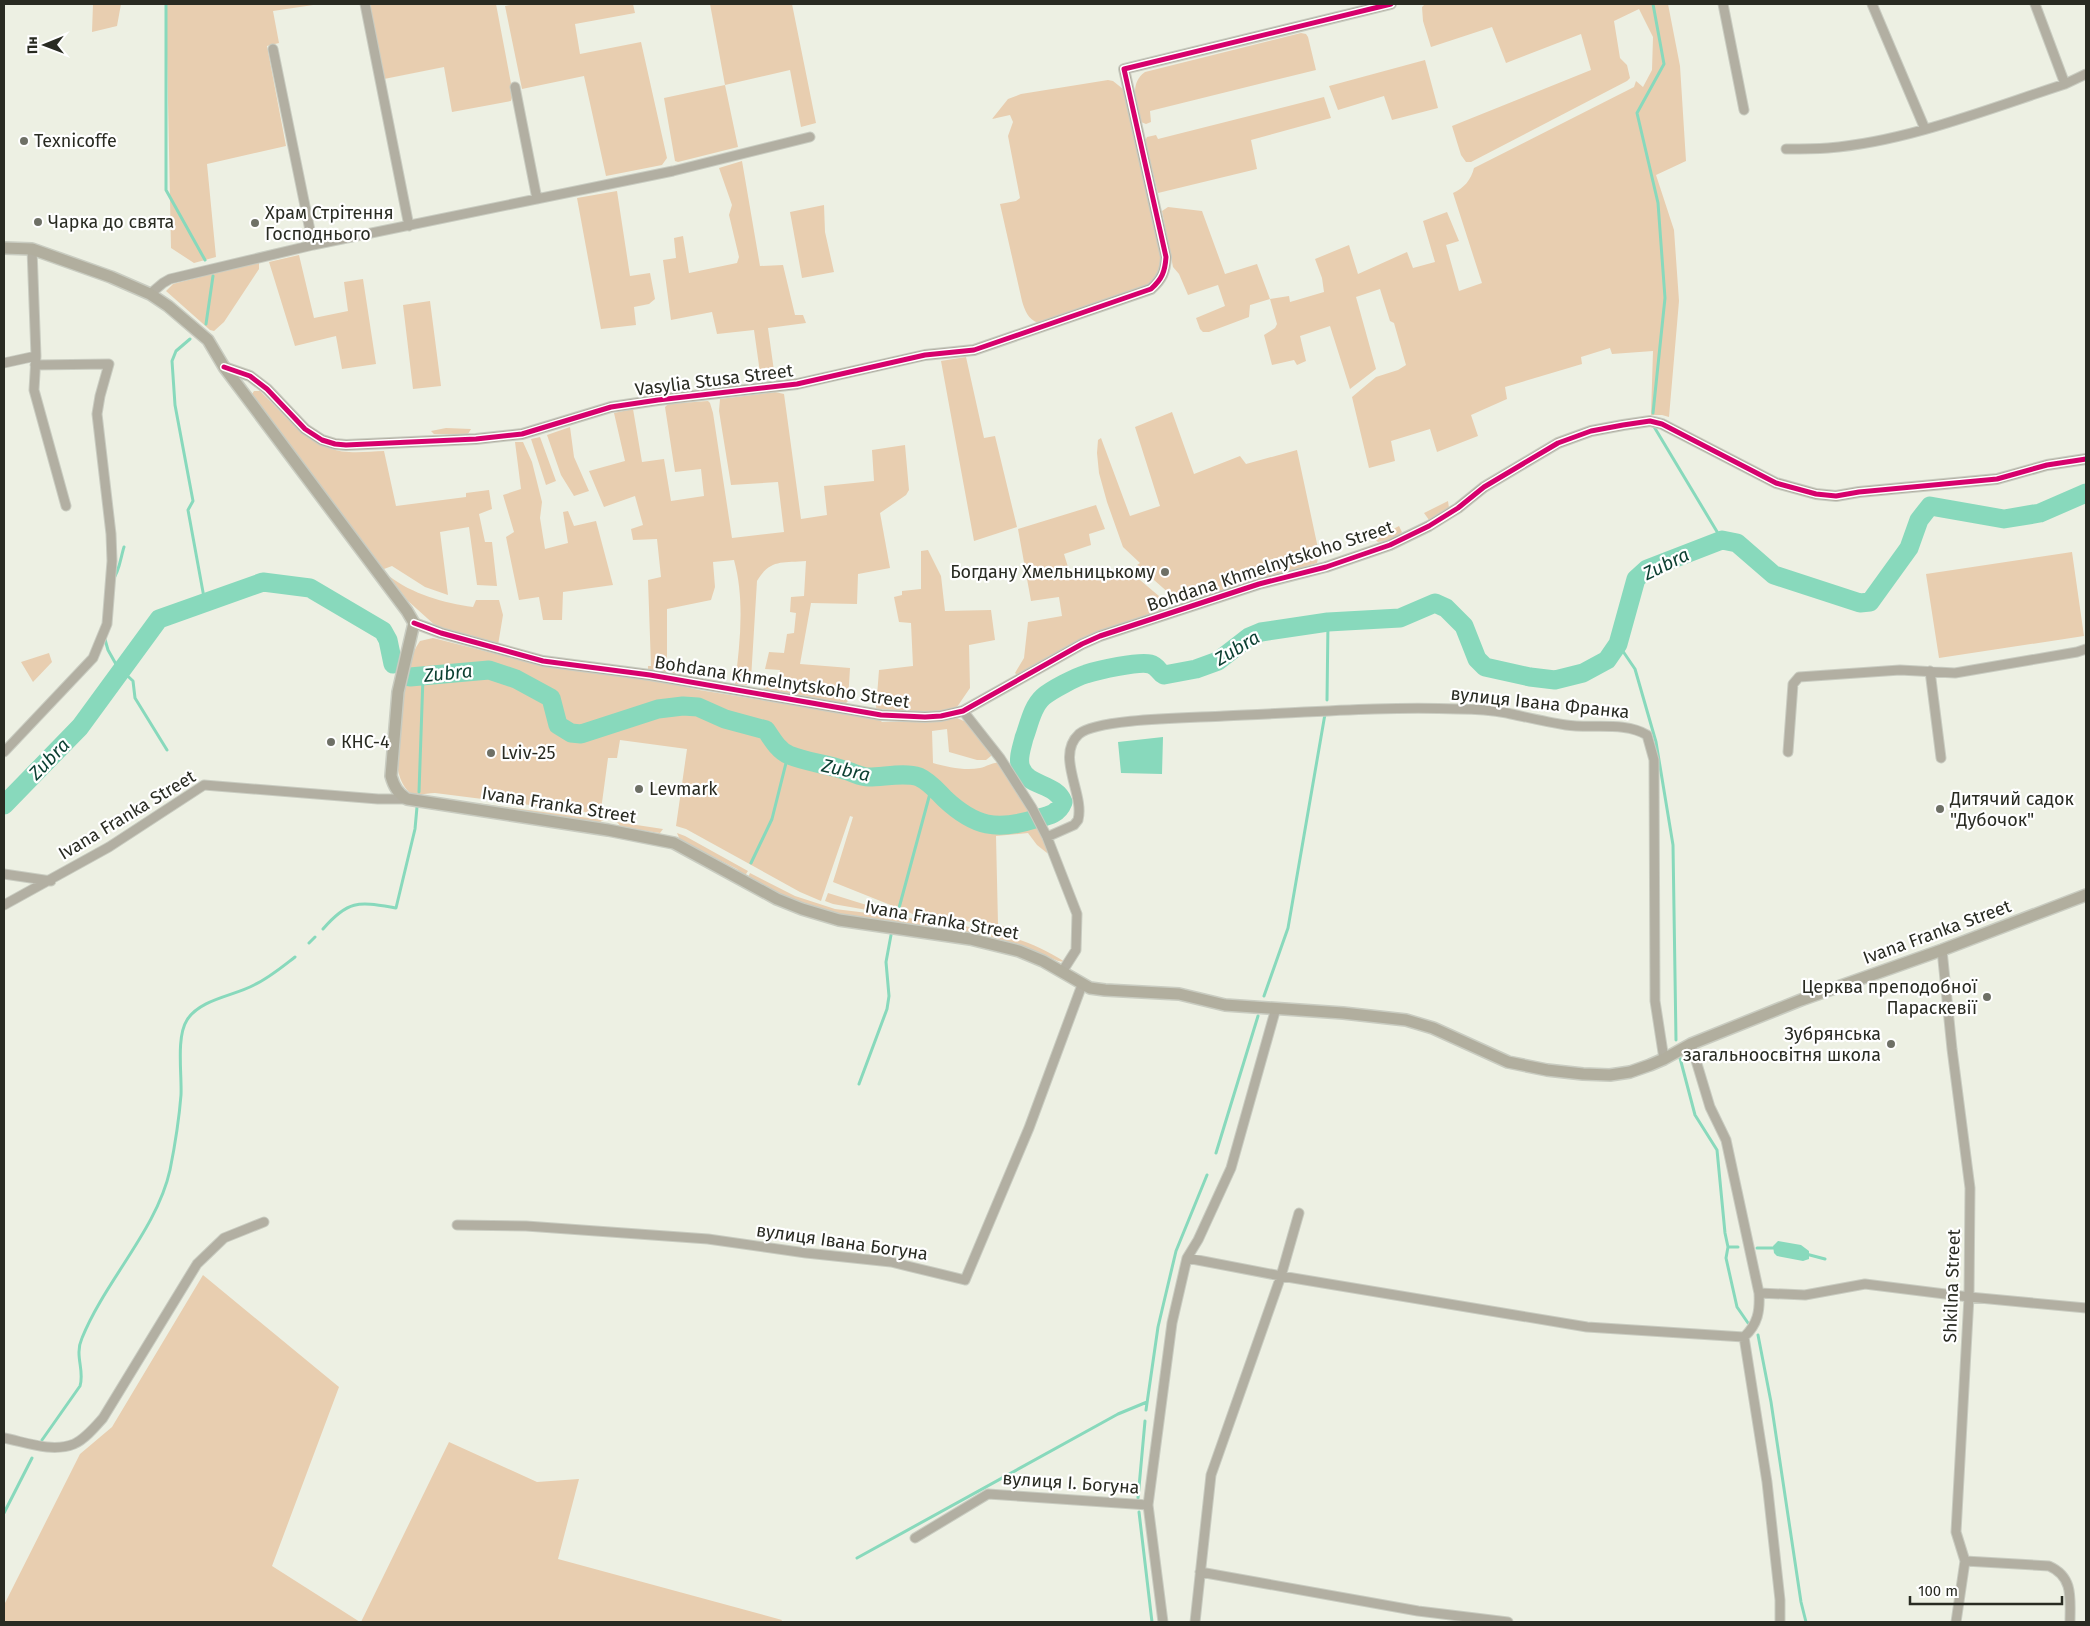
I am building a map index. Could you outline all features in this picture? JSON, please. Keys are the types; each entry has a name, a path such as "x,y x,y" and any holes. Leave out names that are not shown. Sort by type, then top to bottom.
{"main road":[{"path":"4,248 32,249 111,276 150,294 168,306 208,340 224,367 414,623 400,683 391,776 393,785 407,799"},
{"name":"Ivana Franka Street","path":"407,799 666,840 777,899 818,915 991,943 1030,954 1082,985 1105,990 1179,994 1226,1004 1406,1020 1433,1028 1508,1062 1547,1070 1610,1075 1630,1072 1664,1060 1691,1044 1826,990 1942,950 2086,895"}],"street":[{"path":"364,4 408,226"},
{"name":"Vasylia Stusa Street","path":"224,367 250,376 267,389 314,436 322,440 346,445 476,439 522,434 611,408 658,400 798,384 924,355 974,350 1151,289 1161,280 1165,270 1166,257 1124,69 1391,4"},
{"path":"1723,4 1744,110"},
{"path":"1872,4 1925,129"},
{"path":"2035,4 2065,84"},
{"path":"274,49 313,245"},
{"path":"1786,149 1828,148 1866,143 1925,129 2065,84 2086,74"},
{"path":"515,87 537,199"},
{"path":"150,294 163,282 313,245 673,171 810,137"},
{"path":"32,249 36,360 34,390 66,506"},
{"path":"4,363 36,360 109,364 97,414 111,534 112,560 107,624 93,658 4,752"},
{"name":"Bohdana Khmelnytskoho Street","path":"414,623 441,633 543,661 650,675 898,717 941,716 963,711 1100,636 1259,584 1326,567 1390,545 1436,522 1525,461 1558,443 1591,431 1650,421 1662,424 1776,483 1816,494 1836,496 1859,492 1997,479 2047,465 2086,459"},
{"path":"1788,752 1793,684 1799,677 1900,670 1955,673 2086,649"},
{"path":"1930,671 1941,758"},
{"name":"вулиця Івана Франка","path":"1047,837 1074,825 1078,820 1080,804 1071,772 1070,756 1072,746 1083,732 1096,728 1160,718 1320,711 1457,709 1506,712 1566,725 1633,729 1647,735 1654,760 1655,1001 1664,1060"},
{"path":"963,711 1000,758 1032,808 1047,837 1077,914 1076,950 1062,972"},
{"name":"Ivana Franka Street","path":"4,905 109,847 204,785 378,799 407,799"},
{"path":"4,874 50,880"},
{"name":"Shkilna Street","path":"1942,950 1952,1049 1970,1188 1969,1297 1956,1532 1966,1561 1956,1622"},
{"name":"вулиця Івана Богуна","path":"457,1225 526,1226 708,1239 806,1253 892,1262 966,1280 1029,1128 1082,985"},
{"path":"1163,1622 1148,1505 1172,1323 1187,1258 1198,1240 1231,1168 1276,1008"},
{"path":"1187,1258 1281,1276 1587,1327 1744,1337 1754,1327 1758,1317 1759,1293 1726,1140 1710,1107 1691,1044"},
{"path":"1195,1622 1211,1475 1281,1276 1299,1213"},
{"path":"4,1438 42,1446 62,1447 74,1444 84,1438 103,1418 197,1264 224,1238 264,1222"},
{"path":"1759,1293 1805,1295 1865,1284 1969,1297 2086,1308"},
{"path":"1744,1337 1767,1482 1780,1600 1780,1622"},
{"name":"вулиця І. Богуна","path":"915,1538 988,1494 1148,1505"},
{"path":"1966,1561 2049,1566 2058,1570 2070,1588 2070,1622"},
{"path":"1200,1572 1418,1611 1508,1622"}],"shaded area":[{"path":"93,4 121,4 117,26 92,32"},
{"path":"166,4 320,4 273,11 279,43 267,46 286,146 207,164 216,257 194,263 171,248"},
{"path":"370,4 496,4 513,94 511,101 452,112 444,67 384,79"},
{"path":"515,4 633,4 635,13 575,24 580,54 641,42 667,158 662,165 606,176 584,76 522,89 505,6"},
{"path":"710,4 792,4 816,123 801,127 790,70 725,85"},
{"path":"1425,4 1668,4 1680,66 1686,161 1656,175 1674,230 1679,301 1669,417 1651,415 1653,351 1612,354 1610,348 1581,357 1582,364 1505,387 1507,399 1471,415 1478,436 1437,452 1430,429 1391,441 1395,461 1369,468 1352,397 1376,377 1398,370 1406,365 1394,323 1390,321 1380,289 1356,297 1376,369 1350,389 1330,326 1300,336 1306,361 1297,365 1294,360 1272,365 1264,335 1275,328 1277,324 1270,299 1289,296 1290,302 1324,292 1322,278 1315,259 1349,245 1358,274 1407,252 1413,268 1435,262 1423,221 1447,212 1459,241 1446,245 1459,291 1482,283 1453,193 1466,183 1474,168 1634,87 1636,81 1643,87 1652,70 1653,37 1639,9 1614,21 1620,58 1627,65 1630,78 1627,81 1471,162 1466,162 1461,155 1452,126 1591,70 1581,34 1506,63 1492,27 1431,47 1423,21 1422,7"},
{"path":"1301,33 1306,34 1308,37 1316,70 1150,111 1151,122 1146,124 1141,122 1135,89 1137,82 1145,72"},
{"path":"1425,60 1438,108 1392,120 1384,96 1338,110 1329,86"},
{"path":"1108,80 1113,81 1123,89 1160,252 1159,270 1156,277 1149,284 1038,323 1029,317 1023,305 1000,204 1016,201 1020,198 1008,136 1013,122 1010,115 992,119 1008,99 1021,94"},
{"path":"725,85 738,147 678,162 675,161 664,98"},
{"path":"1324,97 1331,118 1251,140 1257,169 1158,193 1145,141 1147,137 1156,135 1158,139"},
{"path":"742,161 760,266 783,265 795,315 803,315 806,323 768,328 775,378 761,380 754,330 717,334 712,312 671,320 663,260 676,258 674,238 683,236 689,273 737,263 739,257 729,215 732,205 719,168"},
{"path":"617,191 630,276 650,273 655,299 649,304 634,307 636,325 601,329 577,198"},
{"path":"824,205 825,232 834,272 802,278 790,212"},
{"path":"1168,207 1202,211 1225,274 1257,264 1270,299 1250,305 1249,317 1209,332 1203,332 1196,318 1225,306 1218,285 1188,295 1179,274 1173,267 1162,211"},
{"path":"299,255 314,318 348,311 344,282 363,279 376,364 342,369 336,336 295,346 269,262"},
{"path":"259,261 259,269 224,322 214,331 210,330 166,291 173,284"},
{"path":"430,301 441,386 413,389 403,305"},
{"path":"966,357 984,438 995,436 1017,527 974,541 941,361"},
{"path":"254,391 260,391 289,421 311,439 323,445 335,450 349,452 384,451 396,506 466,497 466,493 489,490 492,509 479,514 485,542 492,542 497,586 477,585 469,527 440,532 448,595 425,587 392,566 384,569 258,404 252,394"},
{"path":"775,392 784,394 801,519 827,515 824,486 874,481 872,450 905,445 909,490 906,495 880,513 890,568 858,574 857,604 811,603 800,664 850,668 848,701 845,704 763,690 765,684 778,686 780,670 765,669 769,652 784,653 787,634 794,633 796,613 790,612 791,597 804,596 806,561 783,562 772,566 757,581 751,679 747,685 735,684 740,637 740,590 734,560 713,562 715,587 711,600 667,609 667,669 685,672 684,676 648,670 648,666 651,666 648,580 661,577 657,539 633,540 631,529 643,525 635,496 604,507 589,471 625,461 614,413 633,409 642,462 664,459 671,501 704,496 701,469 675,472 665,407 668,404 708,401 713,413 732,538 784,532 778,482 731,485 719,411 720,399"},
{"path":"1172,412 1194,474 1240,456 1246,464 1297,450 1319,553 1317,563 1187,602 1179,602 1137,565 1140,563 1123,547 1107,502 1099,473 1098,440 1101,438 1130,516 1160,506 1135,427"},
{"path":"570,427 574,457 589,491 574,496 561,475 547,435"},
{"path":"446,428 471,429 468,434 434,434 431,431"},
{"path":"540,437 556,481 546,485 531,439"},
{"path":"515,442 523,442 532,462 542,502 540,518 545,549 568,543 563,512 568,511 574,526 596,521 613,585 563,592 562,620 543,620 539,597 519,600 506,537 514,532 503,495 521,489"},
{"path":"1448,501 1449,508 1429,520 1424,513"},
{"path":"1096,505 1105,529 1089,534 1091,545 1064,554 1072,580 1127,569 1166,602 1168,607 1018,676 1015,673 1024,658 1028,622 1062,616 1059,597 1031,601 1018,529"},
{"path":"1399,526 1402,532 1394,538 1378,542 1374,539"},
{"path":"928,550 941,576 945,611 991,610 995,640 969,645 970,688 957,707 936,712 876,709 879,670 913,666 911,623 899,622 894,597 902,595 902,591 921,589 921,551"},
{"path":"2072,552 2084,636 1939,658 1926,574"},
{"path":"389,576 418,593 451,603 473,607 476,600 499,600 503,615 498,645 437,627 408,601"},
{"path":"433,638 543,666 547,665 663,682 699,690 879,719 882,722 929,721 957,718 966,722 992,752 991,756 986,760 977,760 949,752 947,729 932,731 933,763 968,769 999,763 1037,822 1050,849 1047,853 1037,845 1028,833 996,836 998,924 1020,933 963,920 913,914 833,882 853,817 850,816 821,901 800,892 686,829 676,826 687,749 620,740 617,758 608,758 601,810 610,811 609,815 435,793 418,795 410,792 402,782 398,770 404,686 413,654 420,641"},
{"path":"49,653 52,662 33,682 21,662"},
{"path":"1163,737 1162,774 1121,773 1118,742"},
{"path":"476,803 603,820 599,823 476,806"},
{"path":"617,822 663,829 660,833 621,827"},
{"path":"677,833 748,871 744,877 737,869 680,840"},
{"path":"750,873 795,896 835,909 949,923 990,931 988,937 948,929 835,914 794,901 766,888 754,879 747,879"},
{"path":"828,893 873,907 905,914 890,914 833,904 825,901"},
{"path":"992,932 1030,944 1065,962 1058,961 1023,946 991,937"},
{"path":"1778,1241 1801,1245 1809,1251 1809,1259 1803,1261 1777,1256 1774,1253 1773,1246"},
{"path":"203,1275 339,1387 272,1566 360,1622 4,1622 4,1605 80,1454 112,1427"},
{"path":"449,1442 537,1482 579,1479 558,1559 782,1620 781,1622 361,1622"}],"waterway":[{"path":"166,4 166,190 205,260"},
{"path":"1653,4 1664,64 1637,113 1658,203 1665,298 1653,413"},
{"path":"206,324 213,276"},
{"path":"190,339 176,351 172,361 175,405 193,501 188,510 205,603"},
{"path":"1653,425 1722,540"},
{"name":"Zubra","path":"410,677 489,670 516,679 551,698 558,725 571,733 581,734 658,709 683,706 698,707 725,719 766,730 776,744 789,755 866,777 901,775 919,777 930,784 966,816 987,824 1009,825 1048,816 1061,806 1063,802 1054,791 1030,779 1025,774 1020,764 1020,753 1031,716 1039,701 1057,687 1086,674 1109,668 1145,663 1153,665 1164,675 1196,669 1218,661 1249,637 1261,632 1328,622 1400,618 1435,603 1446,608 1464,626 1477,659 1485,667 1530,677 1555,680 1583,673 1607,660 1618,644 1636,579 1647,569 1722,540 1737,543 1774,575 1860,603 1870,602 1909,548 1919,520 1930,506 2004,519 2040,513 2086,493"},
{"path":"113,579 124,547"},
{"name":"Zubra","path":"4,805 80,727 159,619 263,582 310,588 383,631 388,640 393,664"},
{"path":"1327,700 1328,622"},
{"path":"104,636 108,650 117,666 133,681 135,698 167,750"},
{"path":"1618,644 1635,669 1656,742 1673,845 1676,1040"},
{"path":"419,792 423,677"},
{"path":"1264,996 1288,928 1325,714"},
{"path":"751,863 772,819 788,755"},
{"path":"899,908 932,786"},
{"name":"Zubra","path":"4,797 9,800"},
{"path":"323,929 340,912 355,905 363,904 396,908 415,829 417,807"},
{"path":"859,1084 887,1009 889,996 886,962 891,935"},
{"path":"309,943 315,937"},
{"path":"42,1440 80,1386 79,1351 82,1338 104,1296 143,1234 163,1192 170,1170 178,1123 181,1095 180,1056 182,1036 187,1020 200,1007 260,982 295,957"},
{"path":"1216,1153 1258,1016"},
{"path":"1680,1058 1695,1115 1717,1150 1728,1247 1726,1258 1737,1307 1748,1323"},
{"path":"1146,1410 1158,1327 1176,1251 1207,1175"},
{"path":"1728,1247 1738,1247"},
{"path":"1757,1248 1775,1248"},
{"path":"1806,1254 1825,1259"},
{"path":"1758,1335 1771,1402 1801,1602 1806,1622"},
{"path":"857,1558 1118,1414 1147,1402"},
{"path":"1138,1498 1145,1421"},
{"path":"4,1513 32,1458"},
{"path":"1139,1512 1152,1622"}],"cycle path":[{"path":"224,367 250,376 267,389 305,429 322,440 346,445 476,439 522,434 611,407 797,384 925,355 974,350 1151,289 1162,275 1166,257 1124,69 1391,4"},
{"path":"414,623 441,633 543,661 650,675 881,715 941,716 963,711 1082,644 1100,636 1259,584 1326,567 1390,545 1429,526 1458,508 1484,487 1558,443 1591,431 1650,421 1662,424 1776,483 1816,494 1836,496 1859,492 1997,479 2047,465 2086,459"}],"place":[{"name":"Texnicoffe","path":"24,141"},
{"name":"Чарка до свята","path":"38,222"},
{"name":"Храм Стрітення Господнього","path":"255,223"},
{"name":"Богдану Хмельницькому","path":"1165,572"},
{"name":"КНС-4","path":"331,742"},
{"name":"Lviv-25","path":"491,753"},
{"name":"Levmark","path":"639,789"},
{"name":"Дитячий садок \"Дубочок\"","path":"1940,809"},
{"name":"Церква преподобної Параскевії","path":"1987,997"},
{"name":"Зубрянська загальноосвітня школа","path":"1891,1044"}]}
